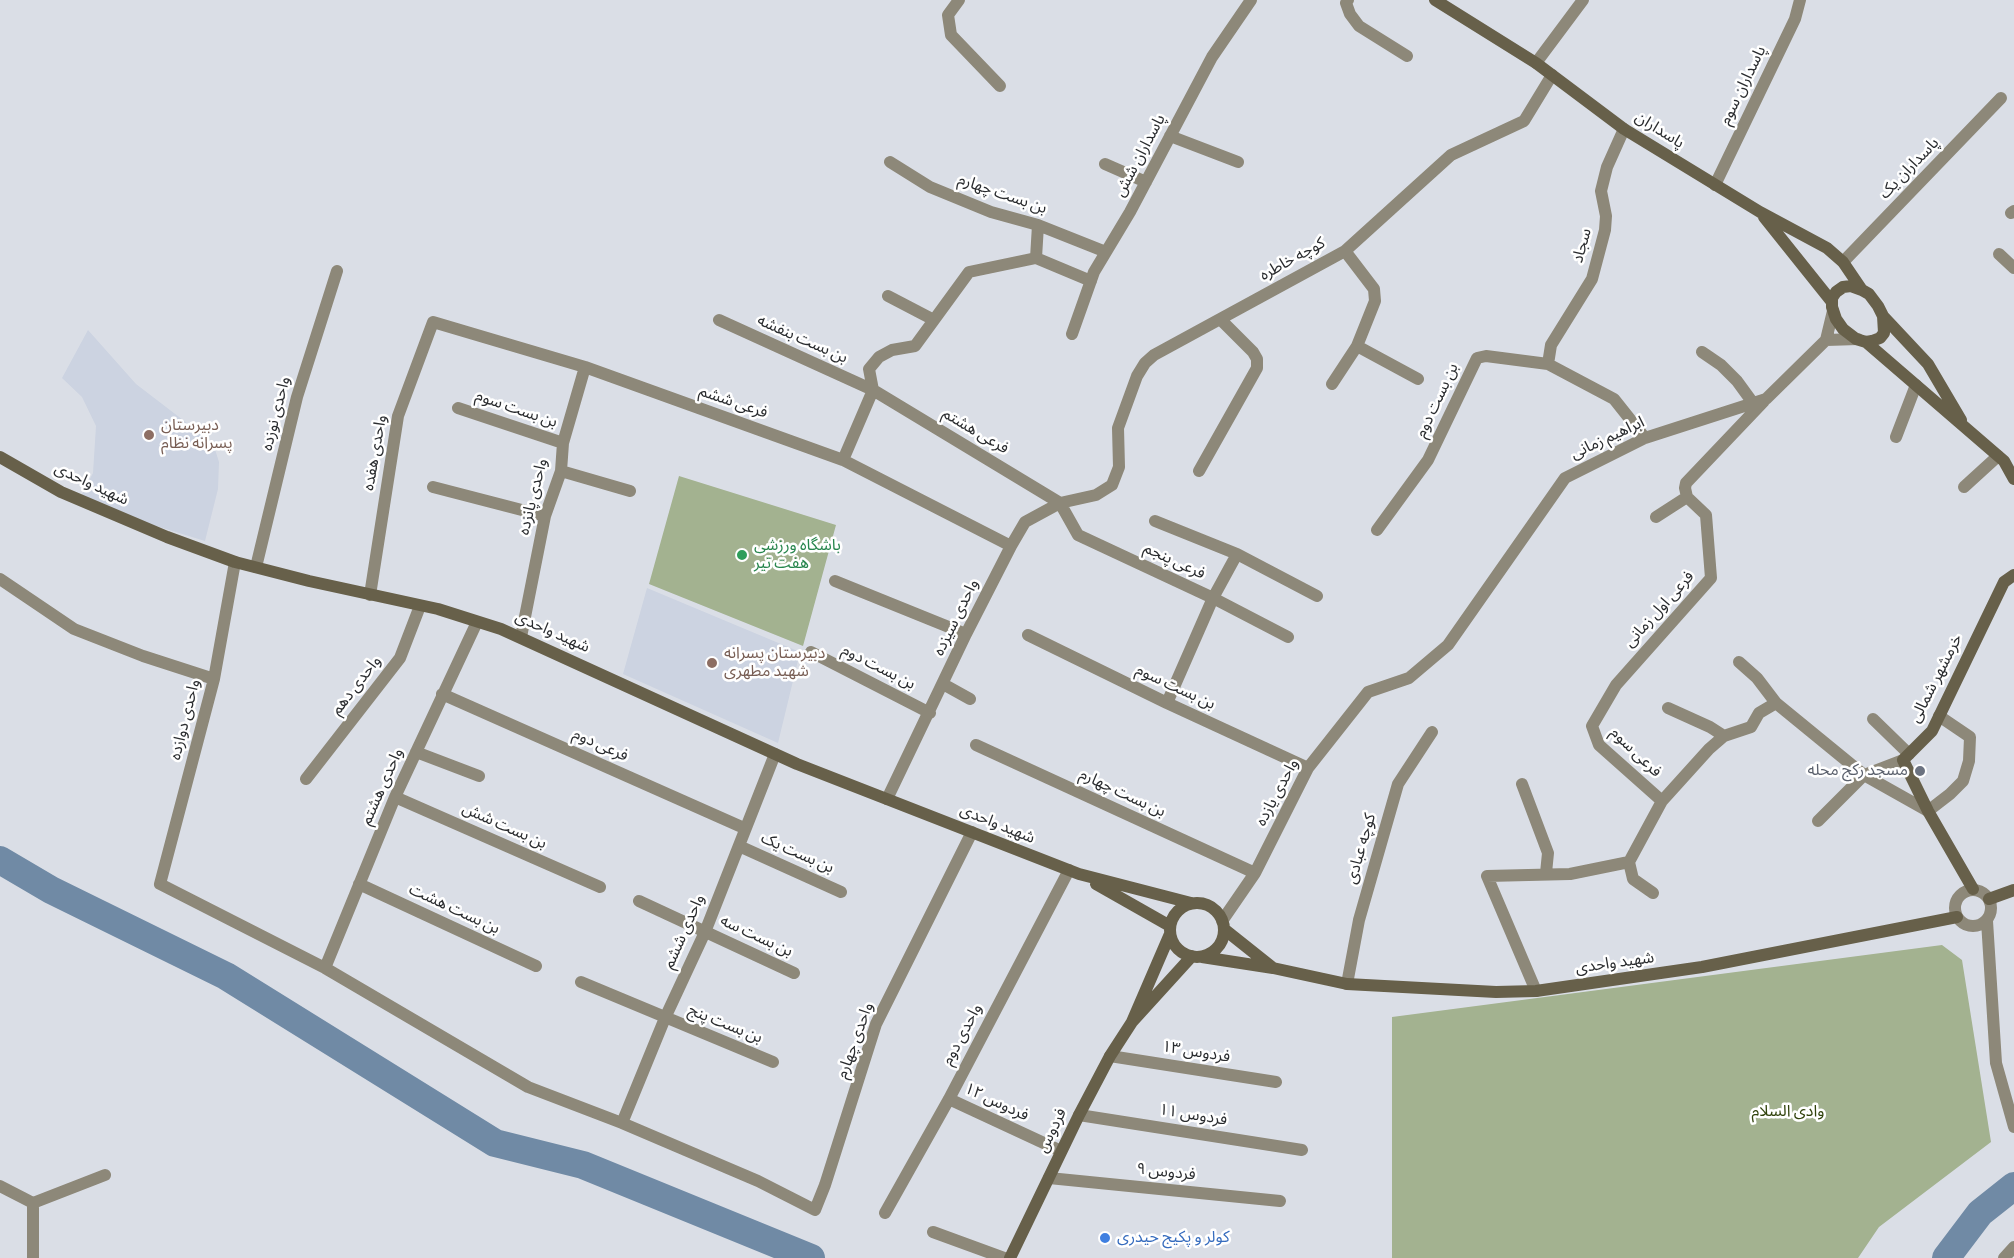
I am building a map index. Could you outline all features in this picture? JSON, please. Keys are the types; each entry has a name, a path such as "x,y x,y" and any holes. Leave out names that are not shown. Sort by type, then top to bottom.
{"street":[{"path":"959,0 948,15 951,35 1000,86"},
{"name":"پاسداران شش","path":"1072,334 1094,272 1146,182 1212,57 1251,0"},
{"path":"1348,0 1346,3 1350,14 1359,26 1407,56"},
{"name":"پاسداران","path":"1435,0 1536,63 1624,129 1760,212 1827,248 1844,262 1862,290"},
{"path":"1536,63 1583,0"},
{"name":"پاسداران سوم","path":"1715,185 1795,20 1800,0"},
{"name":"كوچه خاطره","path":"1096,495 1112,485 1119,467 1118,428 1137,376 1145,363 1154,355 1345,251 1451,155 1524,121 1552,75"},
{"name":"پاسداران یک","path":"1844,262 2001,98"},
{"name":"سجاد","path":"1548,364 1551,345 1592,279 1605,230 1606,216 1601,191 1607,167 1624,129"},
{"path":"1170,136 1238,162"},
{"name":"بن بست چهارم","path":"890,162 930,187 991,212 1038,225 1106,252"},
{"path":"1105,164 1146,182"},
{"path":"1760,212 1833,307 1843,329 1862,341 1916,385 2004,461 2014,479"},
{"path":"1036,258 1038,225"},
{"path":"1332,384 1357,346 1374,301 1374,290 1345,251"},
{"path":"1999,254 2014,268"},
{"path":"843,460 873,390 869,369 879,357 892,350 915,346 969,272 1036,258 1091,281"},
{"name":"واحدی نوزده","path":"256,567 297,397 337,271"},
{"path":"1851,286 1862,290 1869,294 1878,306 1884,333 1880,338 1862,341 1826,340 1836,292 1843,287 1851,286"},
{"path":"888,296 934,320"},
{"path":"1882,316 1928,364 1966,429"},
{"path":"1199,471 1257,368 1257,359 1253,352 1220,319"},
{"name":"بن بست بنفشه","path":"718,320 873,390"},
{"name":"فرعی ششم","path":"434,322 585,368 843,460 1011,546"},
{"name":"واحدی هفده","path":"370,595 398,416 434,322"},
{"name":"ابراهیم زمانی","path":"1409,678 1448,645 1565,478 1645,438 1766,399 1826,340"},
{"path":"1357,346 1418,379"},
{"path":"1702,352 1721,365 1737,381 1753,403"},
{"name":"بن بست دوم","path":"1377,530 1428,460 1477,358 1486,356 1548,364 1614,399 1645,438"},
{"name":"واحدی پانزده","path":"521,637 545,516 561,471 563,443 585,368"},
{"path":"1896,437 1916,385"},
{"name":"فرعی هشتم","path":"873,390 1060,503"},
{"path":"1656,517 1687,497 1686,483 1766,399"},
{"name":"بن بست سوم","path":"458,408 563,443"},
{"path":"1964,487 1998,456"},
{"name":"شهید واحدی","path":"0,457 61,492 167,537 235,562 420,606 521,637 775,754 1074,872"},
{"path":"561,471 630,491"},
{"path":"433,487 545,516"},
{"name":"واحدی سیزده","path":"887,799 966,634 1025,522 1060,503 1096,495"},
{"name":"فرعی اول زمانی","path":"1592,726 1616,685 1711,578 1706,515 1687,497"},
{"name":"فرعی پنجم","path":"1060,503 1078,535 1213,598 1288,637"},
{"path":"1155,521 1237,554 1317,596"},
{"path":"1167,703 1213,598 1237,554"},
{"name":"واحدی دوازده","path":"235,562 214,679 160,884 325,968"},
{"name":"خرمشهر شمالی","path":"1906,757 1932,731 2004,582 2014,575"},
{"path":"0,579 74,629 143,656 214,679"},
{"path":"835,581 966,634"},
{"name":"واحدی دهم","path":"306,779 400,658 420,606"},
{"name":"واحدی هشتم","path":"325,968 395,797 477,622"},
{"name":"بن بست سوم","path":"1028,635 1308,768"},
{"name":"بن بست دوم","path":"811,652 930,713"},
{"path":"1739,662 1757,678 1776,703 1864,775 1928,811"},
{"name":"واحدی یازده","path":"1223,925 1255,873 1308,768 1368,692 1409,678"},
{"path":"943,684 970,699"},
{"name":"فرعی دوم","path":"442,694 744,828"},
{"path":"1653,893 1633,879 1629,862 1662,801 1709,749 1724,736 1751,727 1759,713 1776,703"},
{"path":"1668,708 1724,736"},
{"path":"1928,811 1963,781 1969,761 1970,737 1939,716"},
{"path":"1873,719 1906,757 1928,811 1973,889"},
{"name":"فرعی سوم","path":"1592,726 1599,746 1662,801"},
{"name":"کوچه عبادی","path":"1347,984 1359,920 1398,784 1432,732"},
{"name":"بن بست چهارم","path":"976,745 1255,873"},
{"path":"416,752 479,776"},
{"name":"واحدی ششم","path":"622,1123 665,1018 705,932 775,754"},
{"path":"1818,821 1864,775 1906,757"},
{"path":"1522,784 1548,853 1546,873"},
{"name":"بن بست شش","path":"395,797 600,888"},
{"name":"واحدی چهارم","path":"622,1123 758,1181 815,1210 876,1024 972,832"},
{"name":"بن بست یک","path":"740,846 841,892"},
{"path":"1536,991 1487,876 1570,874 1629,862"},
{"path":"1074,872 1191,903 1206,904 1213,909 1223,925 1274,969"},
{"path":"1074,872 1170,930 1178,949 1196,956"},
{"name":"واحدی دوم","path":"885,1213 1074,872"},
{"name":"بن بست هشت","path":"359,884 536,966"},
{"path":"1987,921 1973,926 1964,923 1957,917 1955,908 1957,898 1973,889 1983,892 1989,898 1992,908 1987,921 1996,1063 2013,1126"},
{"path":"1989,898 2014,890"},
{"name":"بن بست سه","path":"639,901 794,973"},
{"path":"1132,1022 1177,912 1191,903"},
{"name":"شهید واحدی","path":"1196,956 1347,984 1496,992 1536,991 1702,967 1957,917"},
{"path":"1132,1022 1196,956 1215,949 1223,936 1223,925"},
{"path":"325,968 528,1087 622,1123"},
{"path":"581,982 665,1018"},
{"name":"بن بست پنج","path":"665,1018 773,1062"},
{"name":"فردوس","path":"1010,1258 1079,1115 1110,1056 1132,1022"},
{"name":"فردوس ۱۳","path":"1110,1056 1276,1082"},
{"name":"فردوس ۱۲","path":"949,1099 1061,1151"},
{"name":"فردوس ۱۱","path":"1079,1115 1302,1150"},
{"path":"0,1186 33,1203 105,1175"},
{"name":"فردوس ۹","path":"1049,1178 1280,1201"},
{"path":"33,1203 33,1258"},
{"path":"933,1232 1004,1258"},
{"path":"2004,1258 2014,1247"}],"shaded area":[{"name":"دبیرستان پسرانه نظام","path":"88,330 136,384 213,443 219,462 218,489 205,541 78,502 93,473 96,426 82,397 62,378"},
{"name":"دبیرستان پسرانه شهید مطهری","path":"647,588 800,652 778,743 623,674"}],"green space":[{"name":"باشگاه ورزشی هفت تیر","path":"679,476 836,525 803,646 649,584"},
{"name":"وادی السلام","path":"1942,945 1962,960 1991,1142 1879,1227 1858,1258 1392,1258 1392,1017"}],"waterway":[{"path":"0,860 51,890 226,976 495,1143 583,1165 811,1258"},
{"path":"1946,1258 1980,1213 2014,1186"}],"place":[{"name":"دبیرستان پسرانه نظام","path":"149,435"},
{"name":"باشگاه ورزشی هفت تیر","path":"742,555"},
{"name":"دبیرستان پسرانه شهید مطهری","path":"712,663"},
{"name":"مسجد رکج محله","path":"1920,771"},
{"name":"کولر و پکیج حیدری","path":"1105,1238"}]}
